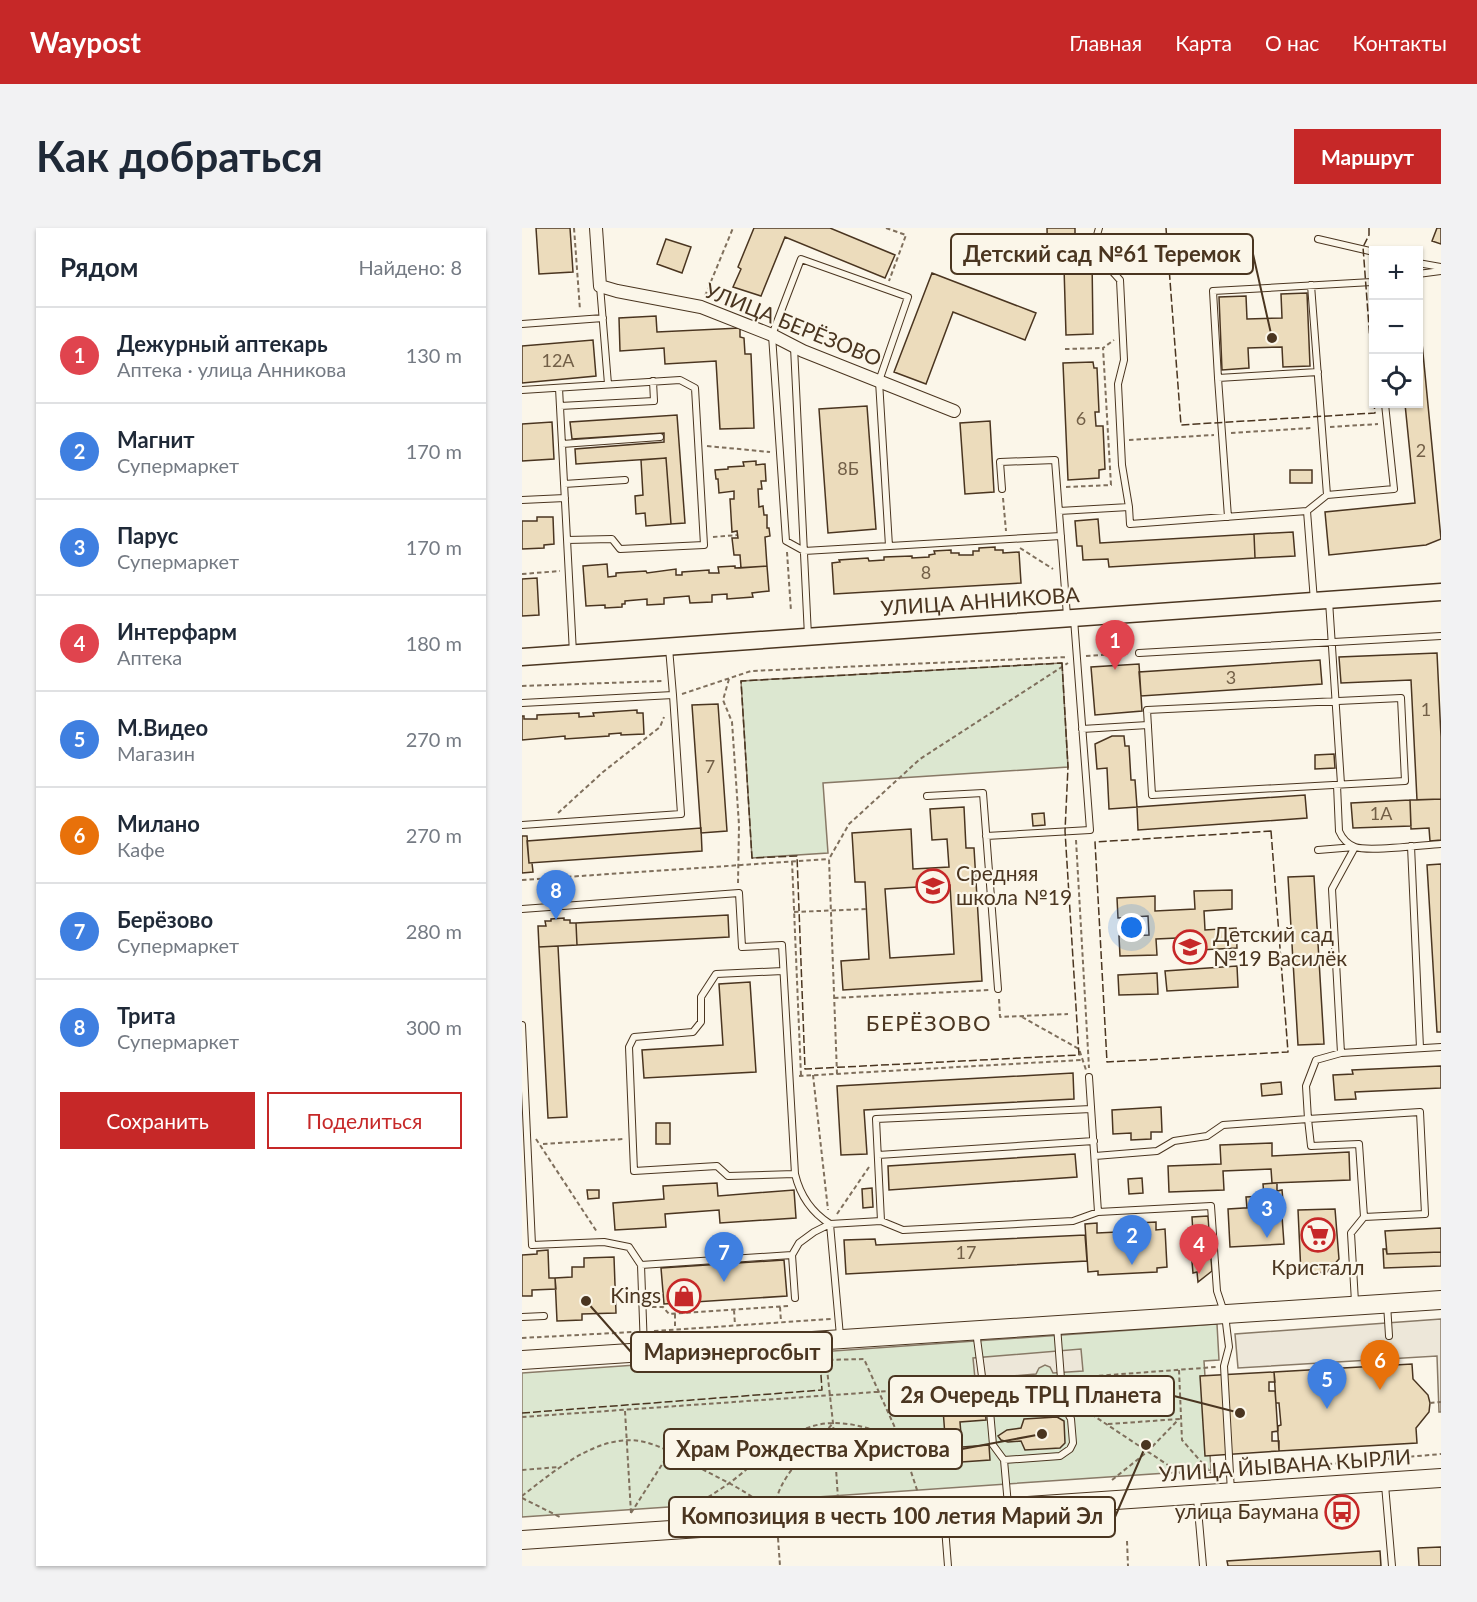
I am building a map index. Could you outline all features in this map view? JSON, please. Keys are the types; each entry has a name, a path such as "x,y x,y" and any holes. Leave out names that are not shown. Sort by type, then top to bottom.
{"main road":[{"path":"522,1360 1441,1300"},
{"name":"УЛИЦА ЙЫВАНА КЫРЛИ","path":"522,1540 1441,1478"}],"street":[{"path":"596,228 600,286"},
{"name":"УЛИЦА БЕРЁЗОВО","path":"600,286 701,307 954,411"},
{"name":"УЛИЦА АННИКОВА","path":"522,657 1441,592"}],"lane":[{"path":"1099,228 1096,235 1103,261 1120,280 1124,360 1118,384 1122,465 1130,524 1307,511 1327,495 1394,489 1385,408"},
{"path":"1318,239 1369,251"},
{"path":"889,546 879,381 908,297 801,259 772,335 786,542 804,551 1061,536"},
{"path":"1423,264 1441,269"},
{"path":"1423,273 1441,269"},
{"path":"1228,517 1213,291 1369,282"},
{"path":"1311,285 1327,495"},
{"path":"600,286 608,384"},
{"path":"522,324 603,318"},
{"path":"794,346 808,637"},
{"path":"1218,378 1318,372"},
{"path":"522,390 680,380 695,388 704,545 620,549 612,539 567,540"},
{"path":"560,406 654,401 653,381"},
{"path":"559,388 573,654"},
{"path":"562,444 660,437"},
{"path":"986,836 1090,830 1077,657 1064,576 1055,460 1000,462 1002,489"},
{"path":"564,484 625,480"},
{"path":"522,500 565,498"},
{"path":"1059,511 1128,507"},
{"path":"1307,511 1322,601 1332,642 1339,831 1342,837 1355,847"},
{"path":"1139,653 1441,636"},
{"path":"522,825 681,814 669,647"},
{"path":"522,703 673,695"},
{"path":"1401,698 1405,781 1152,795 1148,725 1148,710 1401,698"},
{"path":"1082,729 1148,725"},
{"path":"927,796 983,793 998,989"},
{"path":"1318,850 1441,844"},
{"path":"1411,846 1420,1048"},
{"path":"1341,1053 1332,889 1355,847"},
{"path":"522,909 738,893 742,947 782,945 795,1173 799,1190 803,1196 819,1217 830,1224"},
{"path":"783,971 716,974 701,997 701,1022 693,1032 634,1037 629,1047 634,1171 717,1166 728,1176 795,1173"},
{"path":"522,1025 532,1245 603,1242 629,1247 641,1265 645,1352"},
{"path":"1355,1306 1351,1233 1364,1217 1359,1144 1311,1146 1306,1086 1316,1060 1341,1053 1441,1047"},
{"path":"1089,1077 1098,1212"},
{"path":"881,1221 876,1119 1091,1109"},
{"path":"1095,1156 1157,1151 1174,1141 1207,1136 1223,1125 1419,1112 1425,1214 1364,1217"},
{"path":"878,1155 1094,1141"},
{"path":"795,1298 792,1255 800,1243 830,1224 881,1221 903,1230 1073,1221 1098,1212 1211,1206 1217,1291 1225,1315 1228,1347 1224,1366 1231,1492"},
{"path":"830,1224 840,1340"},
{"path":"641,1265 792,1255"},
{"path":"1387,1304 1389,1336"},
{"path":"522,1317 544,1316"},
{"path":"1004,1460 1060,1456 1070,1449 1073,1443 1071,1419 1063,1405 1057,1326"},
{"path":"976,1331 983,1384"},
{"path":"1008,1507 1004,1460 993,1445 990,1411 1063,1405"},
{"path":"1385,1482 1392,1566"},
{"path":"1197,1494 1203,1566"},
{"path":"944,1511 948,1566"}],"path":[{"path":"574,228 581,319"},
{"path":"701,307 733,228"},
{"path":"886,228 906,235 886,290"},
{"path":"1065,349 1103,348 1116,338"},
{"path":"1057,487 1111,485 1103,348"},
{"path":"1121,441 1387,423"},
{"path":"698,445 780,453"},
{"path":"1002,489 1006,539 1064,576"},
{"path":"704,537 737,535"},
{"path":"786,542 791,611"},
{"path":"522,574 568,570"},
{"path":"547,823 603,772 660,727 673,695 688,693 751,671 1139,653"},
{"path":"837,1074 829,859 849,824 920,759 1077,657"},
{"path":"729,679 723,700 732,722 739,825 738,893"},
{"path":"522,686 672,680"},
{"path":"1075,831 1089,1077"},
{"path":"522,880 829,859"},
{"path":"792,861 801,1076"},
{"path":"794,912 866,909"},
{"path":"834,998 998,989 1000,1017 1068,1014"},
{"path":"1020,1016 1079,1049 1089,1077"},
{"path":"790,1077 1082,1060"},
{"path":"813,1075 830,1224"},
{"path":"528,1130 541,1144 603,1242"},
{"path":"529,1145 633,1138"},
{"path":"830,1224 878,1155"},
{"path":"643,1307 663,1307 669,1314 675,1314 788,1307 795,1298"},
{"path":"780,1307 781,1323"},
{"path":"734,1310 735,1326"},
{"path":"675,1314 675,1330"},
{"path":"522,1338 831,1319"},
{"path":"838,1499 826,1360 864,1359 901,1441 918,1493"},
{"path":"1183,1475 1091,1414 1089,1377 1224,1366"},
{"path":"1179,1370 1182,1440 1211,1473"},
{"path":"522,1418 879,1391"},
{"path":"1430,1403 1441,1402"},
{"path":"625,1410 631,1513 670,1452"},
{"path":"1107,1424 1180,1419"},
{"path":"1112,1480 1147,1452 1180,1419"},
{"path":"689,1509 728,1483 768,1451 798,1433 815,1426 833,1423 865,1427 901,1441"},
{"path":"780,1566 775,1503 782,1485 796,1465 833,1423"},
{"path":"562,1518 522,1497 558,1467 578,1455 599,1447 627,1441 646,1443 683,1458 749,1494 761,1504"},
{"path":"683,1458 768,1451"},
{"path":"1229,1472 1441,1454"},
{"path":"522,1470 558,1467"},
{"path":"1127,1541 1128,1566"}],"green space":[{"path":"1062,663 1068,767 823,783 828,853 752,858 741,681"},
{"path":"1217,1324 1219,1360 1204,1361 1211,1470 522,1517 522,1373"}],"shaded area":[{"path":"1441,1319 1441,1412 1439,1412 1437,1356 1238,1368 1235,1334"},
{"path":"1081,1349 1083,1371 1053,1373 1050,1367 1045,1365 1039,1368 1036,1374 975,1379 973,1358"}],"building":[{"path":"536,228 570,228 573,272 539,274"},
{"path":"754,228 830,228 895,255 885,278 785,237 761,296 733,287 741,269 738,267"},
{"path":"1047,228 1075,228 1075,259 1092,258 1093,334 1066,335 1064,267 1048,267"},
{"path":"1437,228 1441,228 1441,244 1432,241"},
{"path":"666,239 691,247 682,273 657,264"},
{"path":"932,273 1036,313 1025,340 953,312 926,384 894,372"},
{"path":"1307,293 1310,366 1283,367 1282,347 1248,348 1249,368 1222,370 1219,297 1246,296 1247,319 1282,318 1281,294"},
{"path":"656,316 657,332 740,328 740,337 744,338 745,354 751,354 754,428 720,429 716,361 665,364 664,348 620,351 619,318"},
{"path":"593,340 596,376 522,383 522,346"},
{"path":"1423,353 1441,539 1426,545 1329,555 1325,512 1415,503 1405,408 1423,408"},
{"path":"1093,362 1094,368 1097,368 1099,412 1095,412 1096,426 1103,426 1105,469 1099,470 1099,478 1068,480 1063,363"},
{"path":"867,406 876,529 828,533 819,409"},
{"path":"677,415 685,523 671,524 666,458 576,464 575,449 664,442 664,433 572,439 570,422"},
{"path":"990,421 994,492 965,494 960,423"},
{"path":"552,422 554,459 522,461 522,424"},
{"path":"666,458 671,524 646,526 645,513 636,514 635,496 643,495 641,460"},
{"path":"756,461 756,465 765,464 766,481 761,481 762,489 758,489 759,507 763,506 764,515 767,515 767,528 769,528 770,536 765,537 767,566 741,568 740,555 734,555 732,538 738,538 737,531 732,532 730,499 734,499 734,491 719,493 715,470 744,466 743,462"},
{"path":"1290,470 1312,470 1312,483 1290,483"},
{"path":"537,517 553,517 554,544 544,545 544,548 522,549 522,521 537,521"},
{"path":"1098,519 1100,543 1254,534 1255,558 1109,567 1108,559 1083,560 1082,546 1077,546 1075,521"},
{"path":"1293,532 1295,556 1255,558 1254,534"},
{"path":"995,547 995,550 1003,550 1003,553 1019,552 1021,583 834,594 832,563 840,562 839,560 868,558 869,561 884,560 884,557 929,557 935,554 934,551 951,550 951,553 959,553 959,555 973,555 973,551 979,551 979,548"},
{"path":"607,564 608,577 616,576 616,573 646,571 647,573 676,569 676,575 682,575 682,572 709,570 709,573 719,573 718,567 767,566 769,591 752,593 753,597 727,599 727,594 712,595 712,602 690,603 689,596 664,598 664,604 647,605 647,599 625,601 622,607 586,606 583,566"},
{"path":"537,578 539,615 522,616 522,579"},
{"path":"1437,653 1441,799 1417,800 1411,680 1341,683 1339,657"},
{"path":"1320,660 1322,684 1141,696 1139,672"},
{"path":"1139,664 1142,711 1095,715 1091,667"},
{"path":"718,704 727,831 701,833 692,705"},
{"path":"637,710 637,713 643,713 644,734 621,735 621,733 609,734 609,736 565,739 565,736 522,740 522,716 524,719 537,719 537,715 579,713 579,717 594,716 593,713"},
{"path":"1112,736 1124,736 1125,746 1129,746 1131,780 1135,780 1137,807 1109,809 1107,768 1097,769 1095,744"},
{"path":"1334,754 1335,768 1315,769 1315,755"},
{"path":"1305,795 1307,818 1138,830 1137,807"},
{"path":"1441,799 1441,840 1430,841 1429,828 1411,829 1410,800"},
{"path":"1410,800 1411,826 1353,828 1351,803"},
{"path":"964,807 966,848 974,848 982,981 843,990 841,961 869,959 865,882 855,882 852,833 911,829 913,869 949,867 947,839 932,840 930,809","holes":["950,885 954,954 890,958 885,889"]},
{"path":"1044,813 1045,825 1033,826 1032,814"},
{"path":"701,828 702,851 529,863 527,841"},
{"path":"522,836 527,836 529,863 532,863 533,872 522,873"},
{"path":"1441,864 1441,1032 1437,1032 1427,865"},
{"path":"1314,876 1324,1044 1298,1045 1288,877"},
{"path":"1232,890 1232,909 1204,911 1205,930 1236,928 1237,948 1199,950 1199,937 1156,939 1157,955 1120,956 1119,936 1149,935 1148,916 1118,918 1117,898 1155,896 1155,911 1195,909 1194,891"},
{"path":"728,915 729,937 577,945 576,923"},
{"path":"564,918 564,920 570,920 570,923 576,923 577,945 539,947 538,926 546,926 545,921 551,921 551,919"},
{"path":"558,946 567,1117 548,1118 539,947"},
{"path":"1237,966 1238,987 1167,991 1165,971"},
{"path":"1157,973 1158,994 1119,995 1118,975"},
{"path":"750,982 756,1072 644,1078 642,1050 723,1045 719,984"},
{"path":"1441,1066 1441,1088 1355,1092 1356,1099 1335,1100 1333,1075 1353,1074 1352,1070"},
{"path":"1073,1073 1074,1099 864,1110 867,1154 841,1155 837,1086"},
{"path":"1281,1082 1282,1094 1262,1096 1261,1084"},
{"path":"1161,1107 1162,1132 1151,1132 1151,1139 1131,1140 1131,1133 1113,1134 1112,1110"},
{"path":"656,1123 670,1123 670,1144 656,1144"},
{"path":"1272,1143 1272,1156 1349,1152 1350,1180 1272,1183 1271,1169 1223,1171 1224,1190 1169,1192 1168,1166 1221,1164 1220,1145"},
{"path":"1075,1154 1077,1177 889,1190 888,1166"},
{"path":"1142,1178 1143,1193 1129,1194 1128,1179"},
{"path":"717,1183 718,1196 794,1190 796,1218 720,1223 719,1210 665,1214 666,1227 615,1230 613,1203 664,1199 663,1186"},
{"path":"1277,1183 1277,1191 1282,1190 1283,1201 1277,1201 1277,1206 1247,1208 1246,1197 1264,1196 1263,1184"},
{"path":"872,1188 873,1207 863,1208 862,1189"},
{"path":"587,1190 599,1190 599,1198 588,1199"},
{"path":"1277,1206 1278,1216 1282,1216 1284,1244 1230,1247 1228,1209"},
{"name":"Кристалл","path":"1335,1209 1339,1259 1327,1272 1301,1274 1298,1210"},
{"path":"1208,1216 1212,1271 1198,1282 1197,1272 1193,1273 1192,1217"},
{"path":"1156,1222 1156,1230 1165,1229 1167,1267 1157,1268 1157,1272 1098,1275 1098,1271 1088,1272 1085,1224 1097,1223 1097,1233 1139,1231 1138,1223"},
{"path":"1441,1228 1441,1252 1387,1254 1385,1231"},
{"path":"1085,1235 1087,1261 846,1274 844,1240 875,1239 876,1245"},
{"path":"1383,1249 1386,1249 1387,1254 1441,1252 1441,1266 1384,1268"},
{"path":"548,1250 549,1278 555,1278 556,1289 532,1290 532,1296 522,1296 522,1255 537,1254 537,1251"},
{"path":"614,1257 616,1313 582,1314 582,1320 557,1321 555,1278 572,1277 572,1267 584,1267 584,1258"},
{"path":"784,1260 787,1296 664,1304 661,1268"},
{"path":"1412,1364 1413,1379 1428,1395 1430,1403 1429,1412 1416,1428 1417,1443 1279,1451 1279,1441 1272,1441 1272,1432 1278,1431 1278,1426 1281,1425 1279,1403 1276,1403 1275,1391 1269,1391 1269,1382 1275,1382 1274,1372"},
{"path":"1274,1372 1279,1451 1205,1456 1200,1376"},
{"path":"985,1406 986,1420 960,1422 962,1447 989,1445 990,1460 947,1463 943,1409"},
{"path":"1057,1417 1064,1421 1065,1443 1060,1448 1025,1450 1021,1441 1008,1442 1001,1440 998,1436 1007,1430 1021,1428 1024,1419"},
{"path":"1441,1547 1441,1566 1419,1566 1418,1548"},
{"path":"1380,1551 1381,1566 1228,1566 1227,1561"}],"fence":[{"path":"1166,228 1181,425 1375,413 1374,408"},
{"path":"1369,228 1369,235 1363,247 1371,354"},
{"path":"1062,663 1068,767 1065,831 1079,1055 805,1069 797,856 752,858 741,681 1062,663"},
{"path":"1271,831 1288,1052 1107,1062 1095,842 1271,831"},
{"path":"522,1413 822,1390 820,1361"}],"place":[{"name":"Детский сад №61 Теремок","path":"1272,338"},
{"name":"Дежурный аптекарь","path":"1115,670"},
{"name":"Средняя школа №19","path":"933,886"},
{"name":"Трита","path":"556,920"},
{"name":"Детский сад №19 Василёк","path":"1190,947"},
{"name":"Кристалл","path":"1318,1235"},
{"name":"Парус","path":"1267,1238"},
{"name":"Магнит","path":"1132,1265"},
{"name":"Интерфарм","path":"1199,1274"},
{"name":"Берёзово","path":"724,1282"},
{"name":"Kings","path":"684,1296"},
{"name":"Мариэнергосбыт","path":"586,1301"},
{"name":"Милано","path":"1380,1390"},
{"name":"М.Видео","path":"1327,1409"},
{"name":"2я Очередь ТРЦ Планета","path":"1240,1413"},
{"name":"Храм Рождества Христова","path":"1042,1434"},
{"name":"Композиция в честь 100 летия Марий Эл","path":"1146,1445"},
{"name":"улица Баумана","path":"1342,1512"}],"district":[{"name":"БЕРЁЗОВО","path":"929,1023"}]}
